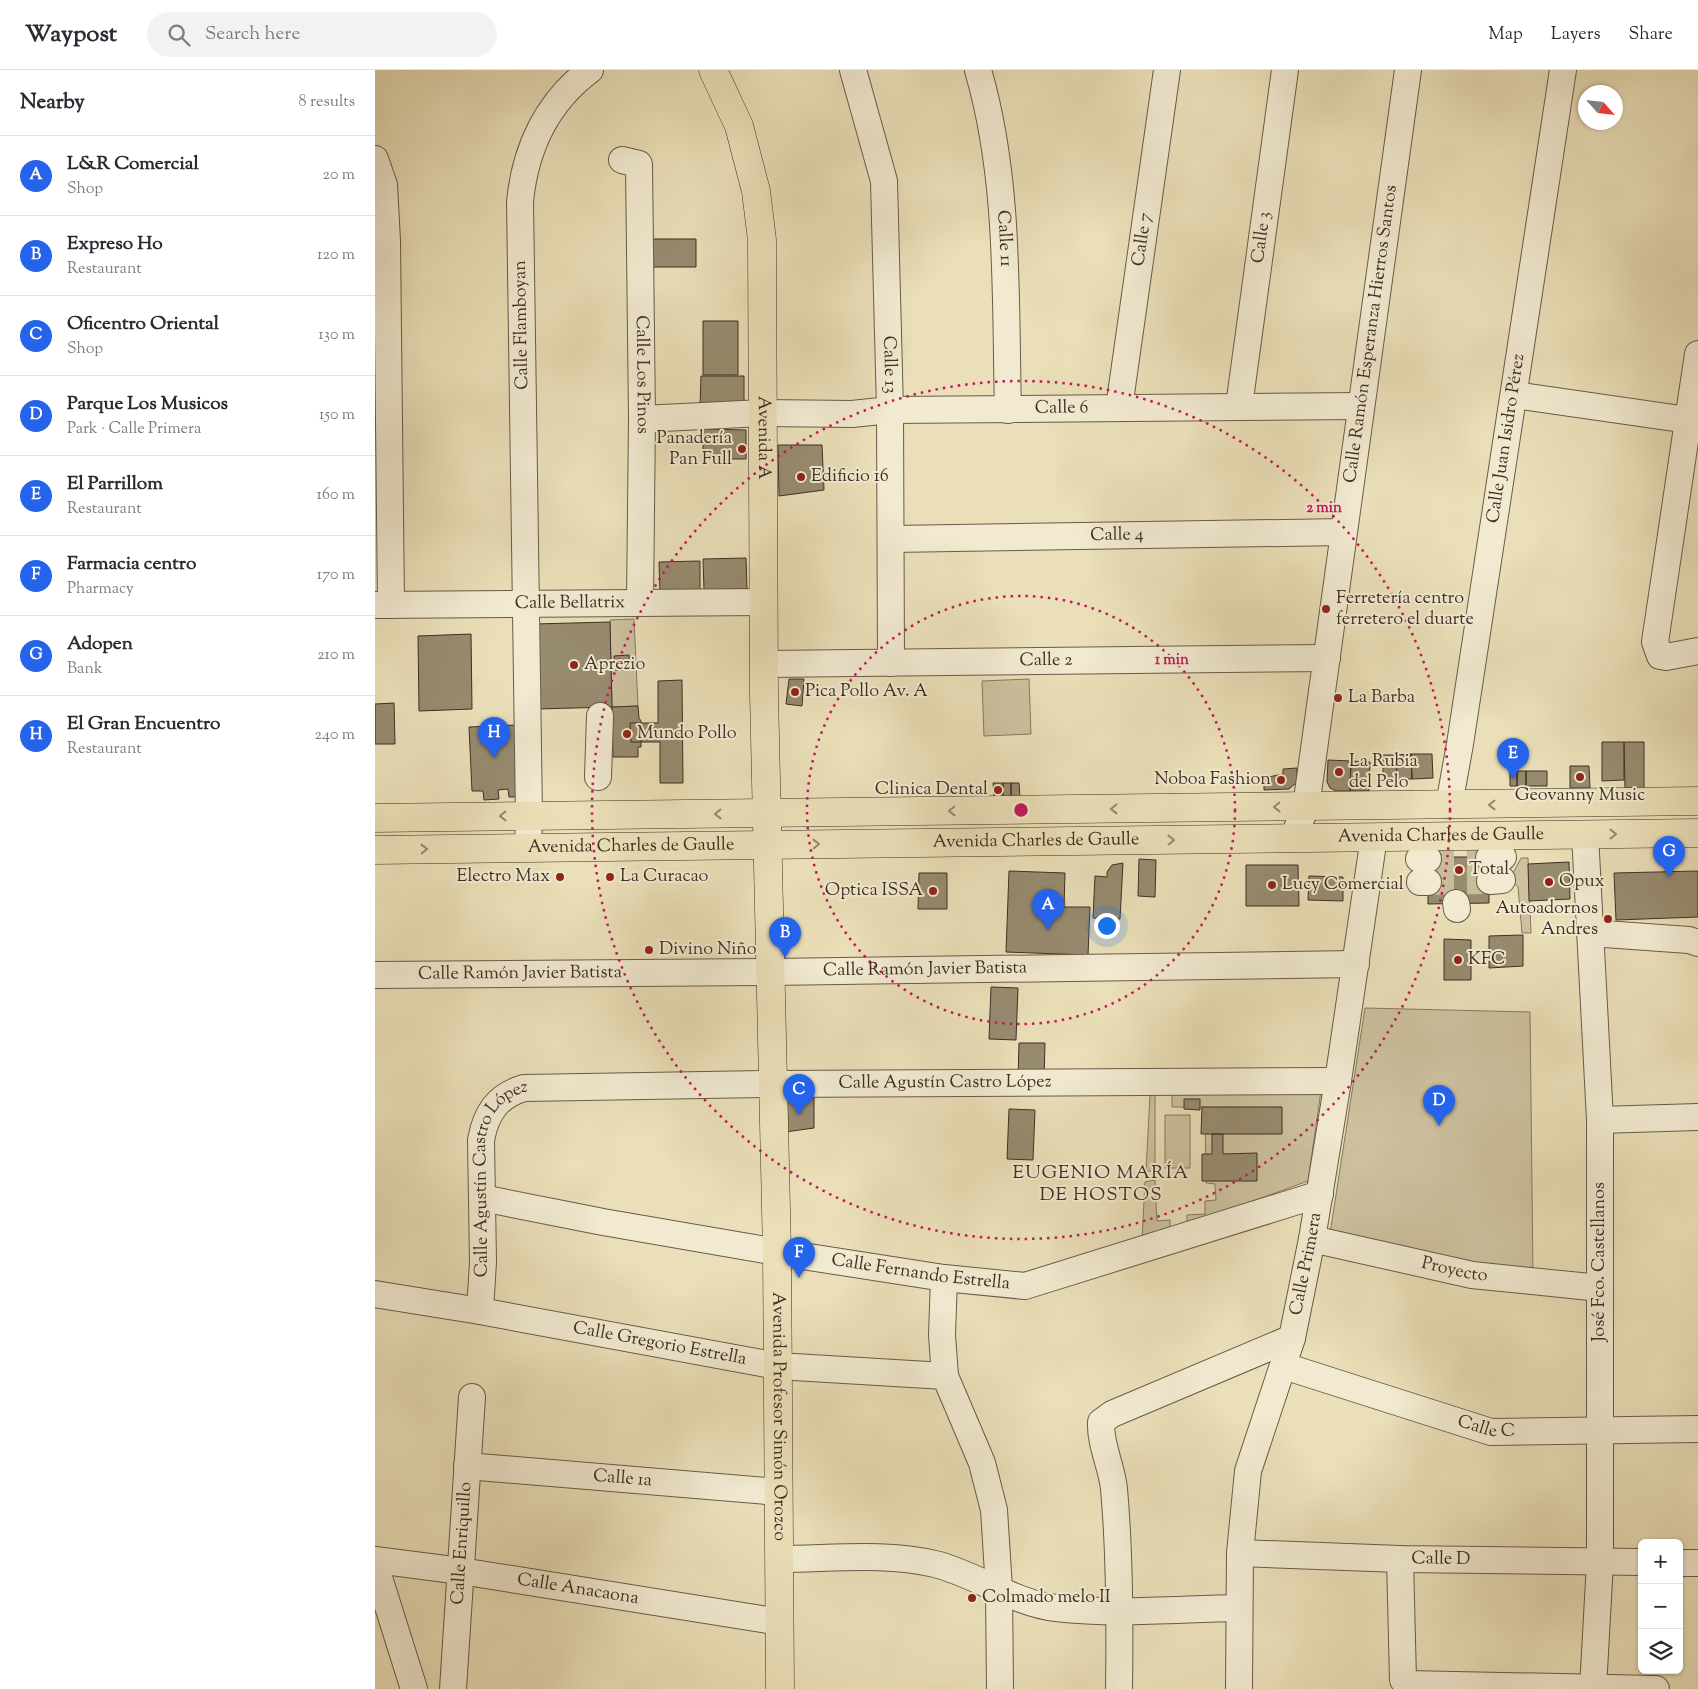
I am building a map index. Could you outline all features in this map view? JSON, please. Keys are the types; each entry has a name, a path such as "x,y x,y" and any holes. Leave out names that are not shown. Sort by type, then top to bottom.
{"main road":[{"name":"Avenida A","path":"713,70 739,126 757,191 762,240 767,813"},
{"name":"Avenida Charles de Gaulle","path":"375,818 1698,801"},
{"name":"Avenida Profesor Simón Orozco","path":"767,813 771,1084 777,1252 780,1689"},
{"name":"Avenida Charles de Gaulle","path":"375,850 1698,833"}],"street":[{"name":"Calle Flamboyan","path":"528,847 520,202 523,176 534,139 552,108 578,79 590,70"},
{"name":"Calle 13","path":"853,70 884,181 892,539 891,663"},
{"name":"Calle 11","path":"978,70 989,107 1003,204 1008,410"},
{"name":"Calle 7","path":"1119,408 1167,70"},
{"name":"Calle 3","path":"1239,406 1285,70"},
{"name":"Calle Ramón Esperanza Hierros Santos","path":"1293,838 1306,807 1408,70"},
{"name":"Calle Juan Isidro Pérez","path":"1449,805 1563,70"},
{"path":"375,159 384,185 387,241 383,605"},
{"name":"Calle Los Pinos","path":"623,160 639,164 642,419 640,602"},
{"path":"1698,354 1655,642 1659,656 1666,657 1698,651"},
{"path":"1514,395 1688,420"},
{"name":"Calle 6","path":"642,419 763,413 814,415 890,410 1360,406"},
{"name":"Calle 4","path":"892,539 1343,532"},
{"name":"Calle Bellatrix","path":"383,605 764,602"},
{"name":"Calle 2","path":"765,664 1327,658"},
{"path":"598,777 600,716"},
{"name":"José Fco. Castellanos","path":"1585,834 1589,933 1601,1120 1600,1562 1593,1688"},
{"name":"Calle Primera","path":"1239,1689 1238,1608 1240,1554 1248,1471 1292,1338 1312,1239 1356,964 1374,837"},
{"path":"1589,933 1689,940 1698,943"},
{"name":"Calle Ramón Javier Batista","path":"375,975 1356,964"},
{"name":"Calle Agustín Castro López","path":"480,1310 481,1140 487,1115 496,1103 509,1092 535,1087 1338,1080"},
{"path":"1601,1120 1698,1117"},
{"name":"Calle Fernando Estrella","path":"482,1198 603,1222 777,1252 944,1278 1025,1286 1320,1194"},
{"name":"Proyecto","path":"1312,1239 1472,1275 1600,1288"},
{"path":"944,1278 942,1335 945,1376 990,1487 994,1510 999,1589 1000,1689"},
{"name":"Calle Gregorio Estrella","path":"375,1294 480,1310 777,1366 945,1376"},
{"path":"1119,1689 1120,1610 1114,1488 1101,1434 1101,1422 1111,1414 1292,1338"},
{"name":"Calle C","path":"1284,1366 1491,1432 1698,1429"},
{"name":"Calle Enriquillo","path":"453,1689 473,1397"},
{"name":"Calle 1a","path":"467,1466 779,1492"},
{"name":"Calle D","path":"1240,1554 1400,1559 1638,1562"},
{"path":"779,1559 917,1561 959,1572 1029,1601 1055,1608 1120,1610 1238,1608"},
{"path":"1400,1559 1405,1683 1656,1689"},
{"name":"Calle Anacaona","path":"375,1560 461,1571 780,1622"},
{"path":"1683,1563 1698,1563"},
{"path":"375,1565 414,1689"}],"shaded area":[{"path":"634,619 638,706 612,707 610,620"},
{"path":"1029,679 1031,734 984,736 982,681"},
{"path":"1521,858 1528,858 1531,933 1522,933 1518,887 1510,879"},
{"path":"1365,1008 1530,1012 1533,1275 1329,1240"},
{"path":"1321,1091 1308,1181 1187,1225 1187,1215 1205,1214 1205,1201 1216,1200 1215,1184 1206,1183 1205,1107 1172,1107 1172,1094"},
{"path":"1150,1095 1155,1095 1155,1171 1146,1171"},
{"path":"1165,1115 1190,1115 1190,1168 1165,1168"},
{"path":"1155,1180 1157,1221 1170,1220 1170,1231 1142,1240 1145,1182"}],"building":[{"path":"650,239 696,239 696,267 650,267"},
{"path":"703,321 738,321 738,375 703,375"},
{"path":"701,376 744,376 744,407 700,407"},
{"path":"703,429 746,430 746,459 703,459"},
{"name":"Edificio 16","path":"778,445 822,445 824,490 779,496"},
{"path":"746,558 747,589 704,590 703,559"},
{"path":"700,561 700,591 660,592 659,562"},
{"name":"Aprezio","path":"610,622 612,707 537,709 534,624"},
{"path":"471,634 472,709 419,711 418,636"},
{"path":"629,655 630,670 615,670 614,656"},
{"name":"Pica Pollo Av. A","path":"789,679 804,679 802,706 786,704"},
{"path":"682,680 683,783 660,783 660,742 631,742 630,723 658,723 658,681"},
{"path":"394,703 395,744 375,744 375,704"},
{"name":"Mundo Pollo","path":"638,706 641,721 641,747 638,747 638,757 613,757 612,707"},
{"path":"516,725 519,797 509,797 508,789 498,790 499,799 484,800 483,791 472,791 469,727"},
{"path":"1602,742 1624,742 1624,780 1602,781"},
{"path":"1624,742 1644,742 1644,788 1625,788"},
{"path":"1411,754 1432,754 1433,778 1412,779"},
{"path":"1411,754 1412,779 1397,779 1396,755"},
{"path":"1383,755 1396,755 1397,779 1383,779"},
{"name":"La Rubia del Pelo","path":"1328,760 1351,761 1350,791 1336,791 1330,788 1327,782"},
{"path":"1351,761 1370,762 1369,791 1350,791"},
{"name":"Geovanny Music","path":"1570,766 1589,766 1590,788 1570,788"},
{"name":"Noboa Fashion","path":"1297,768 1297,782 1289,789 1264,790 1264,778 1283,774 1283,769"},
{"path":"1510,771 1517,771 1517,786 1510,786"},
{"path":"1517,771 1526,771 1526,786 1517,786"},
{"path":"1526,771 1547,771 1547,786 1526,786"},
{"name":"Clinica Dental","path":"993,783 1003,783 1003,798 994,798"},
{"path":"1003,783 1011,783 1011,797 1003,798"},
{"path":"1011,783 1019,783 1020,797 1011,797"},
{"name":"Total","path":"1428,857 1489,857 1489,903 1428,904"},
{"path":"1139,859 1156,860 1155,897 1138,896"},
{"name":"Opux","path":"1569,862 1570,899 1529,901 1528,864"},
{"path":"1123,863 1120,919 1093,918 1095,876 1107,877 1107,872 1112,865"},
{"name":"Lucy Comercial","path":"1246,865 1298,865 1299,906 1246,906"},
{"path":"1009,871 1065,873 1064,907 1090,907 1088,955 1006,952"},
{"path":"1698,871 1698,917 1616,920 1614,873"},
{"name":"Optica ISSA","path":"919,873 947,873 947,909 918,909"},
{"path":"1309,876 1343,877 1343,901 1308,900"},
{"path":"1523,935 1523,966 1489,968 1489,936"},
{"name":"KFC","path":"1444,939 1471,940 1471,980 1444,980"},
{"path":"991,987 1018,988 1016,1040 989,1039"},
{"path":"1019,1043 1045,1043 1044,1080 1018,1079"},
{"path":"791,1095 814,1095 814,1128 785,1132 783,1101"},
{"path":"1184,1099 1200,1099 1200,1110 1184,1109"},
{"path":"1202,1107 1282,1107 1282,1134 1201,1134"},
{"path":"1009,1109 1035,1110 1033,1160 1007,1159"},
{"path":"1212,1134 1223,1134 1223,1154 1257,1153 1257,1181 1202,1181 1202,1154 1212,1154"}],"tunnel":[{"path":"1428,859 1489,858"},
{"path":"1428,882 1490,881"}],"place":[{"name":"Panadería Pan Full","path":"742,449"},
{"name":"Edificio 16","path":"801,477"},
{"name":"Ferretería centro ferretero el duarte","path":"1326,609"},
{"name":"Aprezio","path":"574,665"},
{"name":"Pica Pollo Av. A","path":"795,692"},
{"name":"La Barba","path":"1338,698"},
{"name":"Mundo Pollo","path":"627,734"},
{"name":"El Gran Encuentro","path":"494,758"},
{"name":"La Rubia del Pelo","path":"1339,772"},
{"name":"Geovanny Music","path":"1580,777"},
{"name":"El Parrillom","path":"1513,779"},
{"name":"Noboa Fashion","path":"1281,780"},
{"name":"Clinica Dental","path":"998,790"},
{"name":"Total","path":"1459,870"},
{"name":"Electro Max","path":"560,877"},
{"name":"La Curacao","path":"610,877"},
{"name":"Adopen","path":"1669,877"},
{"name":"Opux","path":"1549,882"},
{"name":"Lucy Comercial","path":"1272,885"},
{"name":"Optica ISSA","path":"933,891"},
{"name":"Autoadornos Andres","path":"1608,919"},
{"name":"L&R Comercial","path":"1048,930"},
{"name":"Divino Niño","path":"649,950"},
{"name":"Expreso Ho","path":"785,958"},
{"name":"KFC","path":"1458,960"},
{"name":"Oficentro Oriental","path":"799,1115"},
{"name":"Parque Los Musicos","path":"1439,1126"},
{"name":"Farmacia centro","path":"799,1278"},
{"name":"Colmado melo II","path":"972,1598"}],"district":[{"name":"EUGENIO MARÍA DE HOSTOS","path":"1101,1184"}]}
